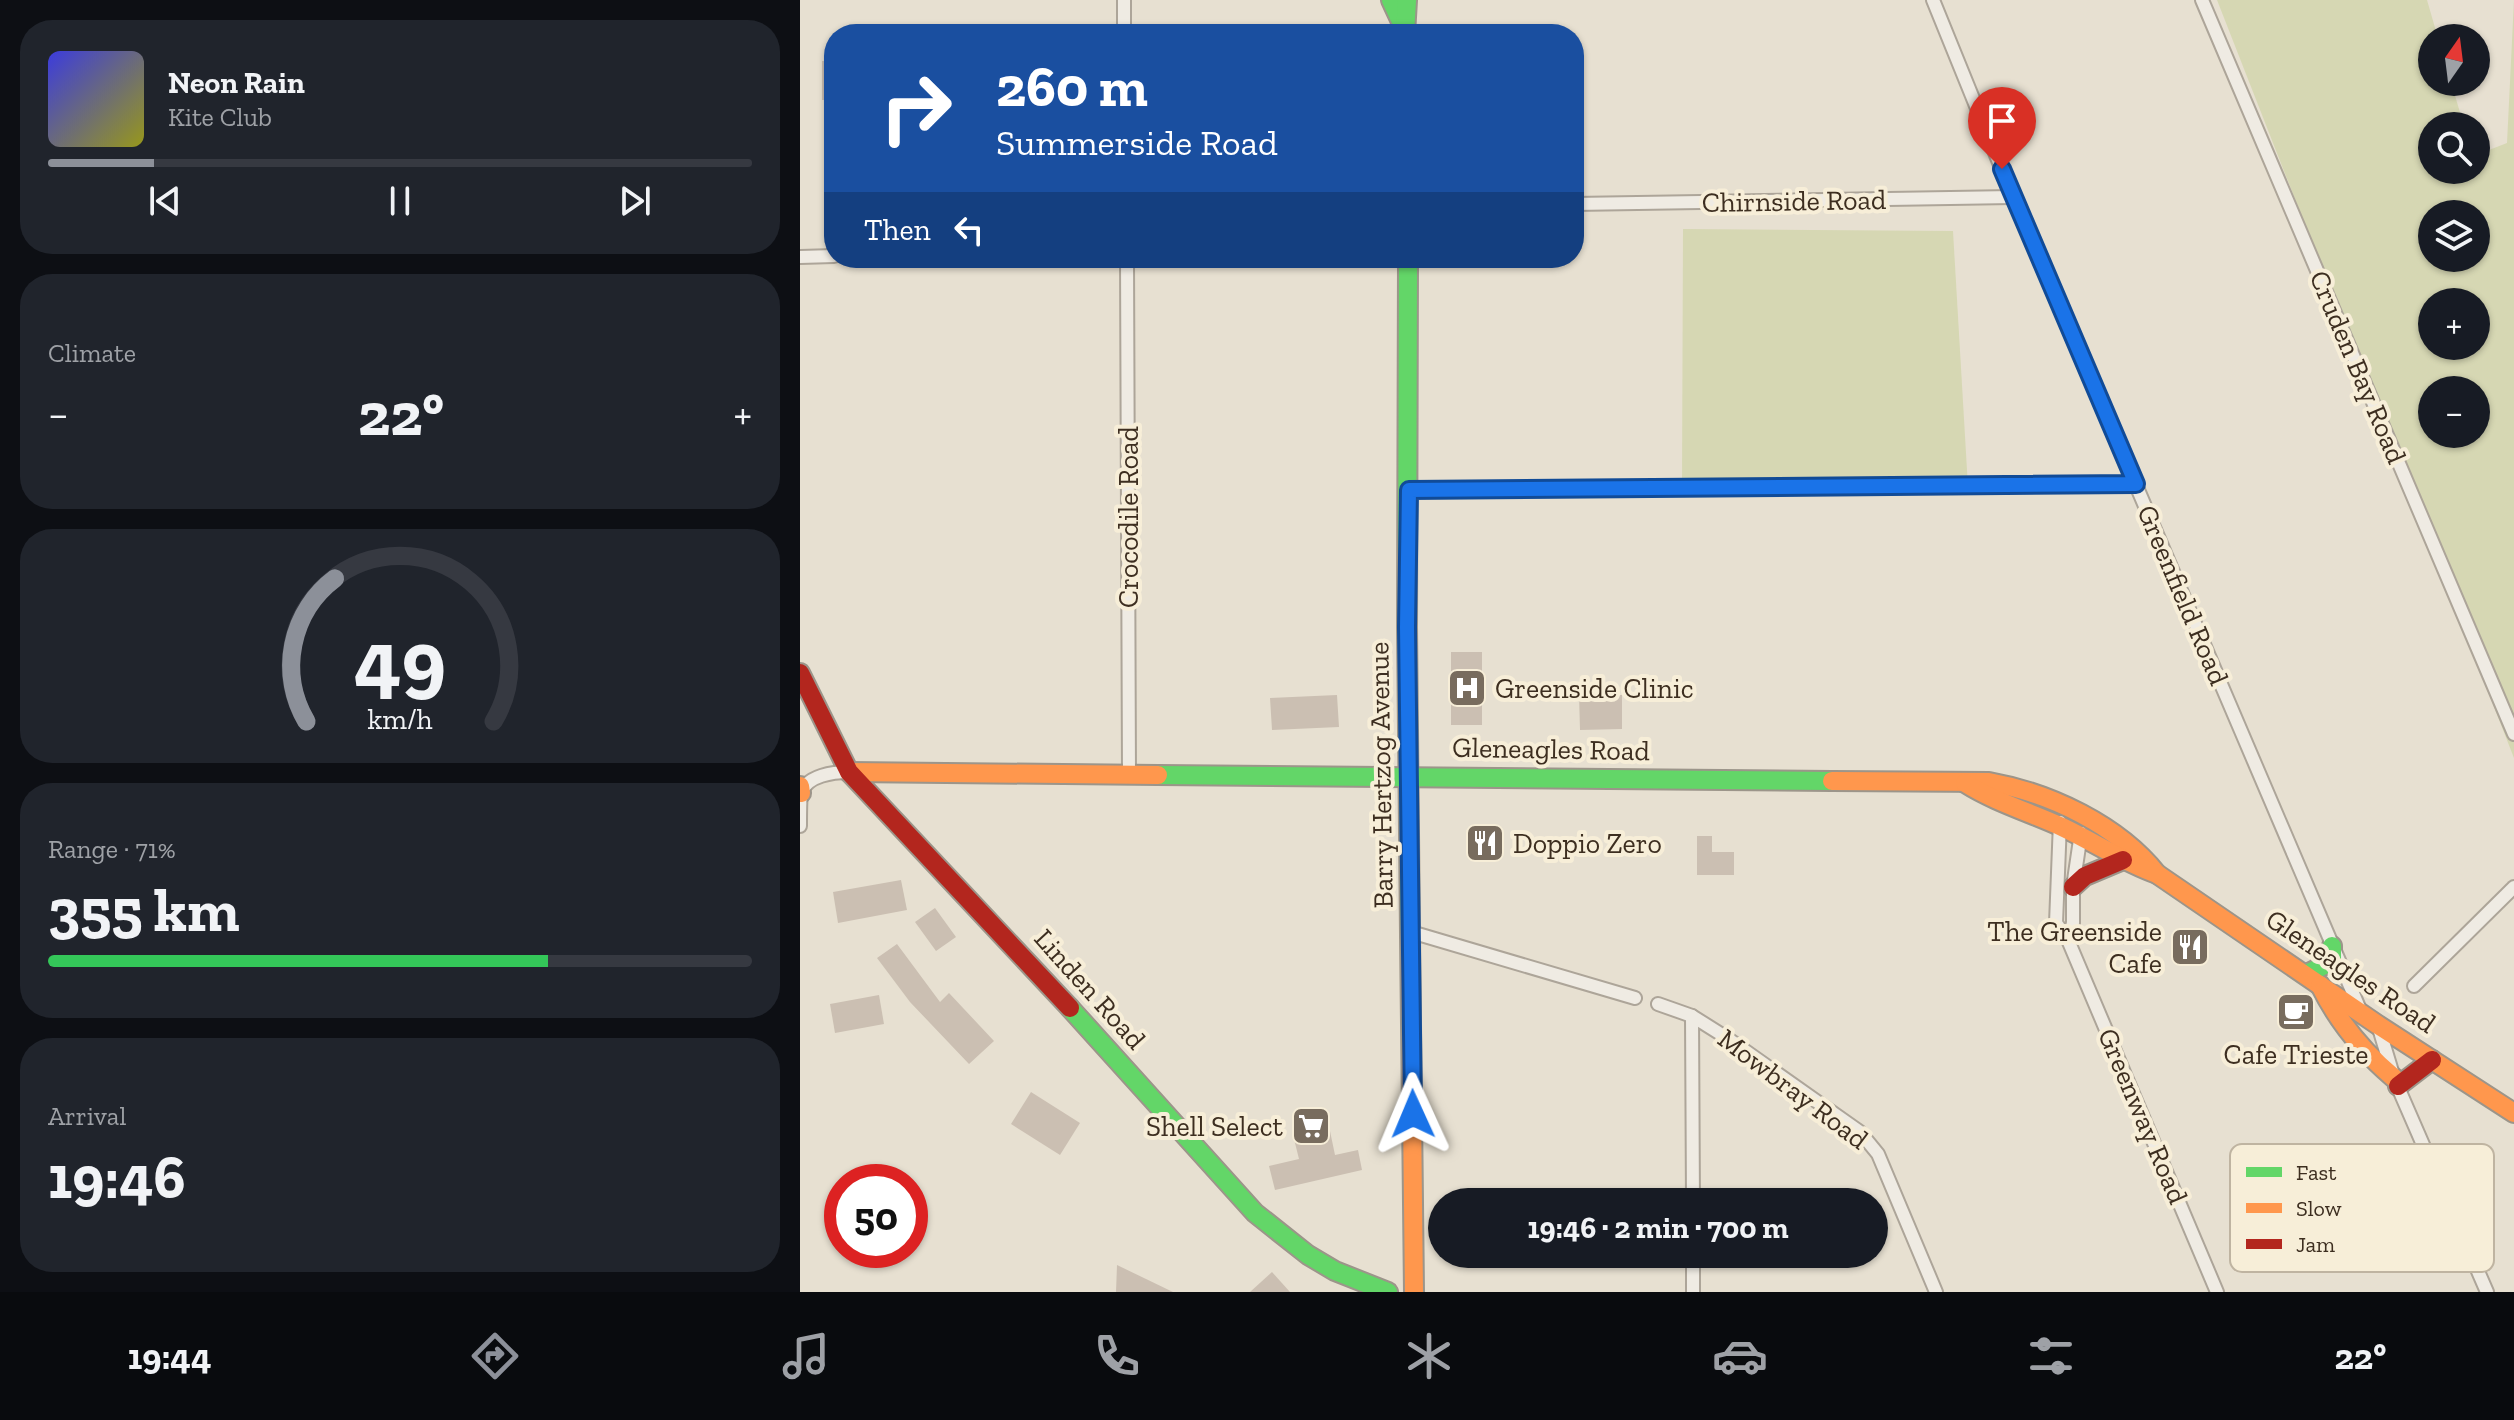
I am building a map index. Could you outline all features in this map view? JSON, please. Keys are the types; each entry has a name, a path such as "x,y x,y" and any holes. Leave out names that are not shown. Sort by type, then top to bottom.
{"street":[{"path":"1124,0 1124,24"},
{"path":"1391,0 1402,24"},
{"path":"1406,24 1407,0"},
{"name":"Greenfield Road","path":"1933,0 2013,197 2361,1012"},
{"name":"Cruden Bay Road","path":"2202,0 2514,734"},
{"name":"Chirnside Road","path":"1584,204 2013,197"},
{"path":"800,257 824,256"},
{"name":"Crocodile Road","path":"1127,268 1129,775"},
{"name":"Barry Hertzog Avenue","path":"1408,268 1407,627 1414,1292"},
{"path":"1409,490 2136,484"},
{"name":"Linden Road","path":"800,673 849,772 1046,981 1255,1213 1308,1255 1335,1271 1388,1292"},
{"path":"800,826 801,789 823,776 849,772"},
{"name":"Gleneagles Road","path":"849,772 2001,784 2082,827 2139,851 2157,874"},
{"name":"Greenway Road","path":"2062,816 2056,923 2068,940 2217,1292"},
{"path":"2068,940 2073,923 2073,887 2082,827"},
{"name":"Gleneagles Road","path":"2082,827 2123,860 2157,874 2378,1025 2514,1113"},
{"path":"2073,887 2092,872 2123,860"},
{"path":"2414,986 2514,887"},
{"path":"1411,932 1635,998"},
{"path":"2332,946 2332,961 2312,978 2341,1026 2366,1056 2396,1082"},
{"name":"Mowbray Road","path":"1658,1004 1692,1016 1860,1132 1878,1154 1936,1292"},
{"path":"1692,1016 1693,1188"},
{"path":"2378,1025 2396,1082 2423,1144"},
{"path":"2396,1082 2432,1060"},
{"path":"1693,1268 1693,1292"},
{"path":"1335,1271 1353,1292"},
{"path":"2478,1272 2487,1292"}],"green space":[{"path":"2217,0 2427,0 2434,24 2418,24 2418,96 2455,96 2460,112 2418,112 2418,184 2490,184 2490,150 2507,143 2514,0 2514,758"},
{"path":"1683,229 1953,231 1968,487 1682,484"}],"building":[{"path":"822,61 824,61 824,100"},
{"name":"Greenside Clinic","path":"1451,652 1482,652 1482,725 1451,725"},
{"path":"1337,695 1339,727 1272,730 1270,698"},
{"path":"1579,695 1622,695 1622,729 1580,730"},
{"path":"1697,836 1712,836 1712,852 1734,852 1734,875 1697,875"},
{"path":"901,880 907,910 838,923 833,892"},
{"path":"935,908 956,937 936,951 915,922"},
{"path":"897,944 940,1002 949,993 994,1041 969,1064 910,1002 877,958"},
{"path":"879,995 884,1024 835,1033 830,1004"},
{"path":"1031,1092 1080,1123 1060,1155 1011,1124"},
{"path":"1330,1131 1335,1155 1358,1150 1362,1170 1275,1190 1269,1166 1299,1159 1294,1139"},
{"path":"1117,1265 1173,1292 1116,1292"},
{"path":"1272,1272 1290,1292 1250,1292"}],"traffic: fast":[{"path":"1391,0 1402,24"},
{"path":"1406,24 1407,0"},
{"path":"1408,268 1410,935"},
{"path":"1158,775 1832,781"},
{"path":"2307,974 2332,961 2332,946"},
{"path":"1070,1008 1255,1213 1308,1255 1335,1271 1388,1292"}],"traffic: slow":[{"path":"849,772 1158,775"},
{"path":"1832,781 1989,782 2012,787 2059,803 2103,826 2123,840 2157,874"},
{"path":"1965,783 2157,874 2378,1025 2514,1113"},
{"path":"800,786 801,793"},
{"path":"1410,935 1414,1292"},
{"path":"2320,985 2352,1035 2394,1078"}],"traffic: jam":[{"path":"800,673 849,772 1070,1008"},
{"path":"2073,887 2085,876 2123,860"},
{"path":"2398,1086 2432,1060"}],"place":[{"name":"Greenside Clinic","path":"1467,688"},
{"name":"Doppio Zero","path":"1485,843"},
{"name":"The Greenside Cafe","path":"2190,947"},
{"name":"Cafe Trieste","path":"2296,1012"},
{"name":"Shell Select","path":"1311,1126"}],"route":[{"path":"1413,1114 1407,627 1409,490 2136,484 2002,169"}]}
